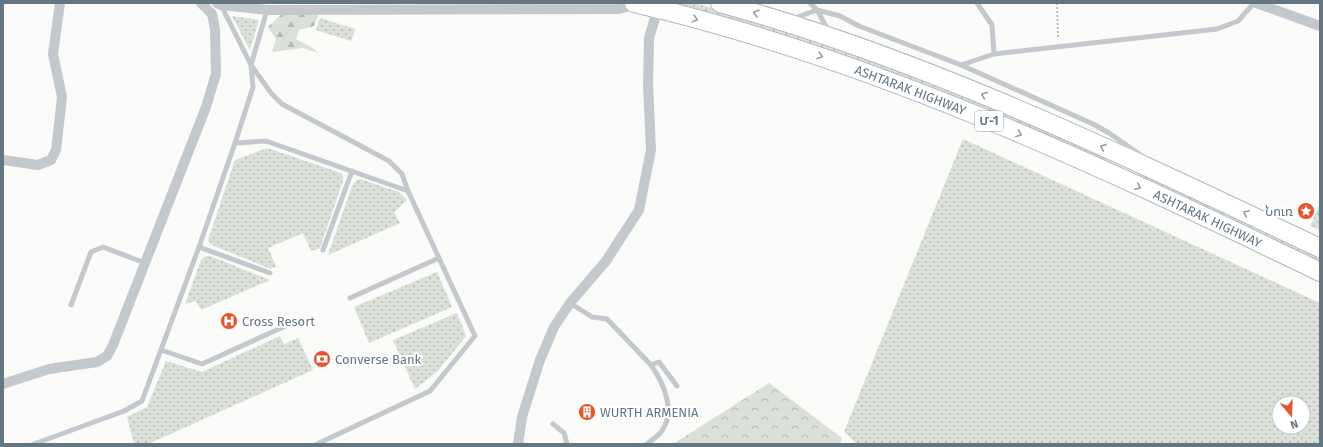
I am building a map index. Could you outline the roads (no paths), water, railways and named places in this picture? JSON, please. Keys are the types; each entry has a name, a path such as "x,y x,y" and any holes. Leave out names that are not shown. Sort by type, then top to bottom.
{"highway":[{"name":"ASHTARAK HIGHWAY","path":"636,3 737,30 811,53 922,93 1112,175 1314,269"},
{"name":"ASHTARAK HIGHWAY","path":"720,3 832,37 938,75 1120,154 1320,248"},
{"path":"1112,175 1120,154"}],"street":[{"path":"3,160 38,165 51,160 56,150 62,97 53,54 60,3"},
{"path":"3,384 49,369 97,362 107,356 113,345 206,107 216,74 215,29 212,14 201,3"},
{"path":"219,4 267,10 619,9 636,3"},
{"path":"1255,3 1320,26"},
{"path":"518,444 522,417 540,360 554,327 570,303 606,261 639,210 651,150 648,85 649,38 658,8"}],"lane":[{"path":"810,3 817,10 832,37"},
{"path":"977,3 992,25 994,54"},
{"path":"961,65 994,54 1218,29 1238,21 1255,3"},
{"path":"219,4 251,65 271,93 282,104 390,161 402,174 408,191 474,336 430,391 317,444"},
{"path":"34,444 124,410 142,401 199,247 253,87 251,65 267,10"},
{"path":"786,22 817,10 840,16 860,26 961,65 1104,130 1140,154 1167,177"},
{"path":"235,143 266,141 408,191"},
{"path":"323,250 352,171"},
{"path":"71,305 91,252 96,248 103,247 145,263"},
{"path":"199,247 270,273"},
{"path":"350,298 439,258"},
{"path":"570,303 592,317 607,319 652,365 663,385 668,407 668,417 662,431 647,444"},
{"path":"161,350 202,364 290,324"},
{"path":"652,365 659,362 677,386"},
{"path":"553,424 564,432 567,444"}],"place":[{"name":"Նուռ","path":"1306,211"},
{"name":"Cross Resort","path":"229,321"},
{"name":"Converse Bank","path":"322,359"},
{"name":"WURTH ARMENIA","path":"587,412"}]}
